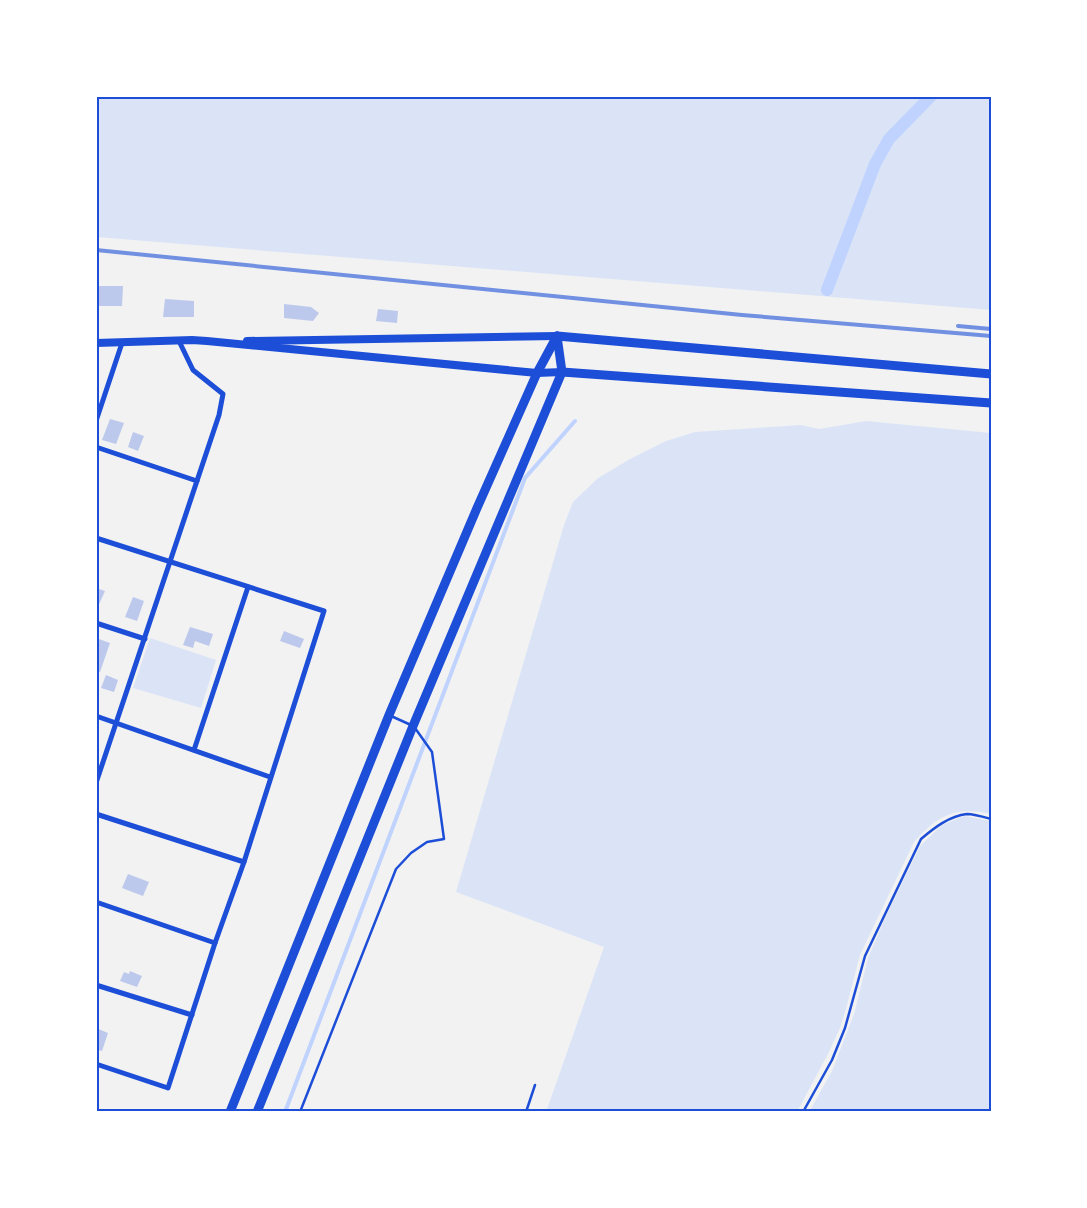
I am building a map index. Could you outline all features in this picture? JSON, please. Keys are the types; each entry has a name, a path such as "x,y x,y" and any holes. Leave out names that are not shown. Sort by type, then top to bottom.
{"highway":[{"path":"257,1112 413,726 562,372 557,336"},
{"path":"230,1112 389,716 477,508 537,373 557,336"},
{"path":"557,336 991,374"},
{"path":"562,372 991,404"}],"main road":[{"path":"96,343 557,336"},
{"path":"207,341 537,373 562,372"}],"street":[{"path":"96,784 219,415 223,394 193,370 179,341"},
{"path":"96,421 122,343"},
{"path":"96,447 197,481"},
{"path":"96,538 324,611 244,862 215,943 168,1088 96,1064"},
{"path":"194,750 248,587"},
{"path":"96,623 144,639"},
{"path":"96,716 270,777"},
{"path":"96,814 244,862"},
{"path":"96,902 215,943"},
{"path":"96,984 192,1015"}],"lane":[{"path":"300,1112 396,869 410,853 427,842 444,840 432,752 413,726 389,716"},
{"path":"803,1112 832,1060 846,1028 865,956 921,839 951,818 967,814 991,818"},
{"path":"526,1112 535,1085"}],"shaded area":[{"path":"96,96 991,96 991,310 96,237"},
{"path":"866,421 991,433 991,814 967,811 948,815 922,833 914,842 860,955 840,1028 797,1112 546,1112 604,947 456,892 564,525 573,502 598,478 630,459 666,441 695,432 801,425 819,429"},
{"path":"150,638 216,660 201,708 133,688"},
{"path":"964,816 991,821 991,1112 809,1112 832,1071 854,1014 868,958 920,846 942,825"}],"building":[{"path":"96,286 123,286 122,306 96,306"},
{"path":"165,299 194,301 194,317 163,317"},
{"path":"284,304 311,307 319,313 313,321 284,318"},
{"path":"378,309 398,311 397,323 376,321"},
{"path":"110,419 124,423 116,444 102,440"},
{"path":"133,432 144,436 138,451 128,447"},
{"path":"96,588 105,591 96,611"},
{"path":"133,597 144,601 137,621 125,617"},
{"path":"190,627 213,634 209,646 195,641 193,648 183,645"},
{"path":"284,631 304,639 300,648 280,641"},
{"path":"96,638 110,643 100,672 96,670"},
{"path":"106,675 118,680 114,692 101,688"},
{"path":"128,874 149,882 143,896 122,888"},
{"path":"130,971 142,976 137,987 120,981 124,972 129,974"},
{"path":"96,1028 108,1033 102,1051 98,1050 96,1054"}],"waterway":[{"path":"827,290 875,164 889,139 931,96"},
{"path":"285,1112 525,478 575,421"}],"railway":[{"path":"96,250 742,315 991,336"},
{"path":"958,326 991,329"}]}
